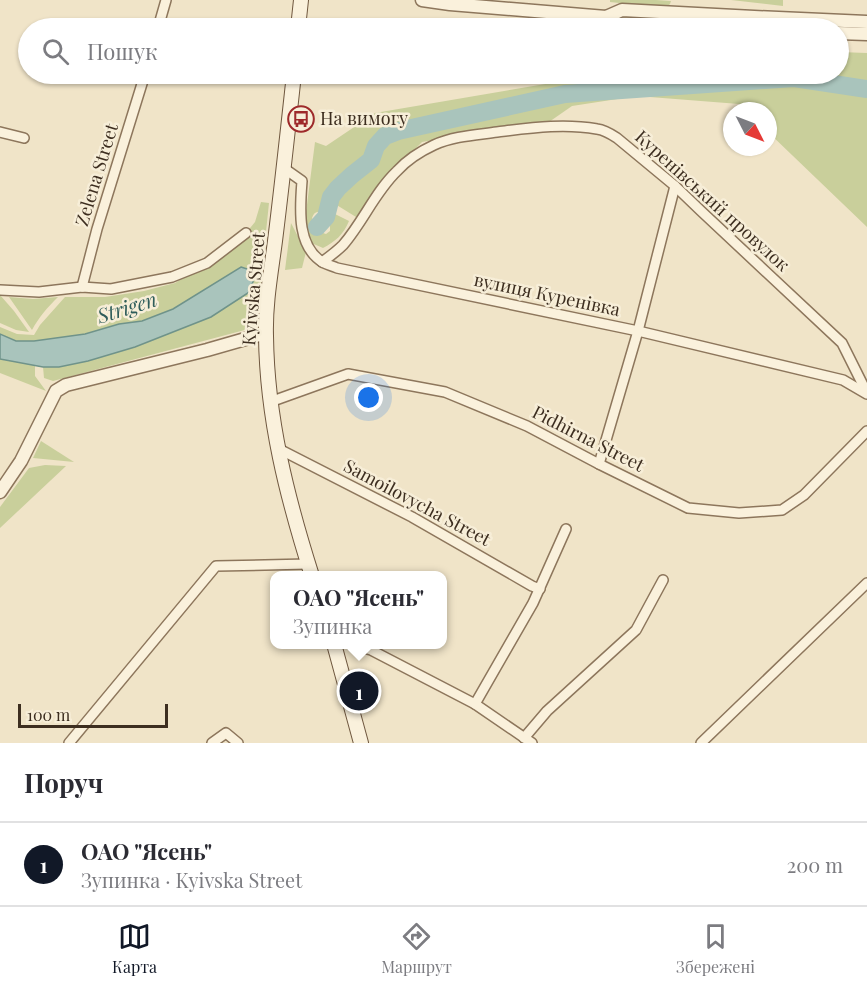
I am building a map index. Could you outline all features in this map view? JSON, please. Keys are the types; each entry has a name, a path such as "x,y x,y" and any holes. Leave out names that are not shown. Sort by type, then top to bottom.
{"main road":[{"path":"299,18 301,0"},
{"name":"Kyivska Street","path":"293,84 285,169 267,304 266,333 270,402 277,448 310,570"},
{"path":"335,649 361,743"}],"street":[{"path":"161,18 166,0"},
{"path":"423,0 606,16 621,10 777,18"},
{"path":"849,21 867,22"},
{"path":"849,33 867,34"},
{"name":"Zelena Street","path":"82,287 97,229 142,84"},
{"name":"Куренівський провулок","path":"322,262 341,247 396,171 416,155 436,144 463,136 537,127 567,126 598,129 617,138 675,186 842,343 867,394"},
{"path":"0,132 24,138"},
{"path":"285,169 302,181 301,221 304,239 310,250 322,262"},
{"path":"599,464 638,331 675,186"},
{"path":"0,290 39,292 82,287 111,289 172,277 207,263 246,232"},
{"name":"вулиця Куренівка","path":"322,262 337,268 638,331 843,380 867,394"},
{"path":"0,492 21,461 60,387 266,333"},
{"name":"Pidhirna Street","path":"270,402 348,374 446,392 527,426 688,508 739,513 782,510 804,495 867,431"},
{"name":"Samoilovycha Street","path":"277,448 412,517 540,589"},
{"path":"475,704 540,589 566,530"},
{"path":"69,743 216,566 310,570"},
{"path":"367,649 475,704 529,741 547,711 636,630 663,580"},
{"path":"701,743 867,583"},
{"path":"212,743 226,733 238,743"}],"green space":[{"path":"610,0 671,1 666,8 610,2"},
{"path":"731,0 783,0 783,6"},
{"path":"849,52 867,53 867,227 777,141 777,102 723,103 637,96 572,106 549,122 422,142 381,184 356,217 327,199 330,203 324,214 317,212 312,218 320,232 326,234 330,231 327,219 333,213 349,221 342,234 323,248 309,242 304,228 315,142 326,146 375,113 545,84 849,84"},
{"path":"261,202 269,203 256,327 53,381 44,378 43,367 59,367 105,356 135,347 211,317 255,267 247,269 241,267 173,309 142,321 119,324 85,334 34,341 16,341 0,334 0,327 17,334 34,335 65,297 105,297 175,283 207,263 246,233 255,222"},
{"path":"291,223 306,252 302,268 285,270"},
{"path":"0,295 29,332 16,330 0,323"},
{"path":"9,297 33,299 58,297 32,330"},
{"path":"0,359 35,365 35,376 46,391 0,373"},
{"path":"41,441 74,462 33,458"},
{"path":"45,465 66,466 0,528 0,507 29,468"}],"water":[{"path":"241,267 247,269 255,267 260,273 253,281 251,291 211,317 135,347 59,367 43,367 0,359 0,334 16,341 34,341 85,334 119,324 142,321 173,309"}],"waterway":[{"name":"Strigen","path":"317,227 326,217 331,197 338,188 371,160 376,146 385,136 398,131 565,94 708,84"},
{"name":"Strigen","path":"834,84 867,89"}],"place":[{"name":"На вимогу","path":"301,119"},
{"name":"ОАО \"Ясень\"","path":"359,691"}]}
